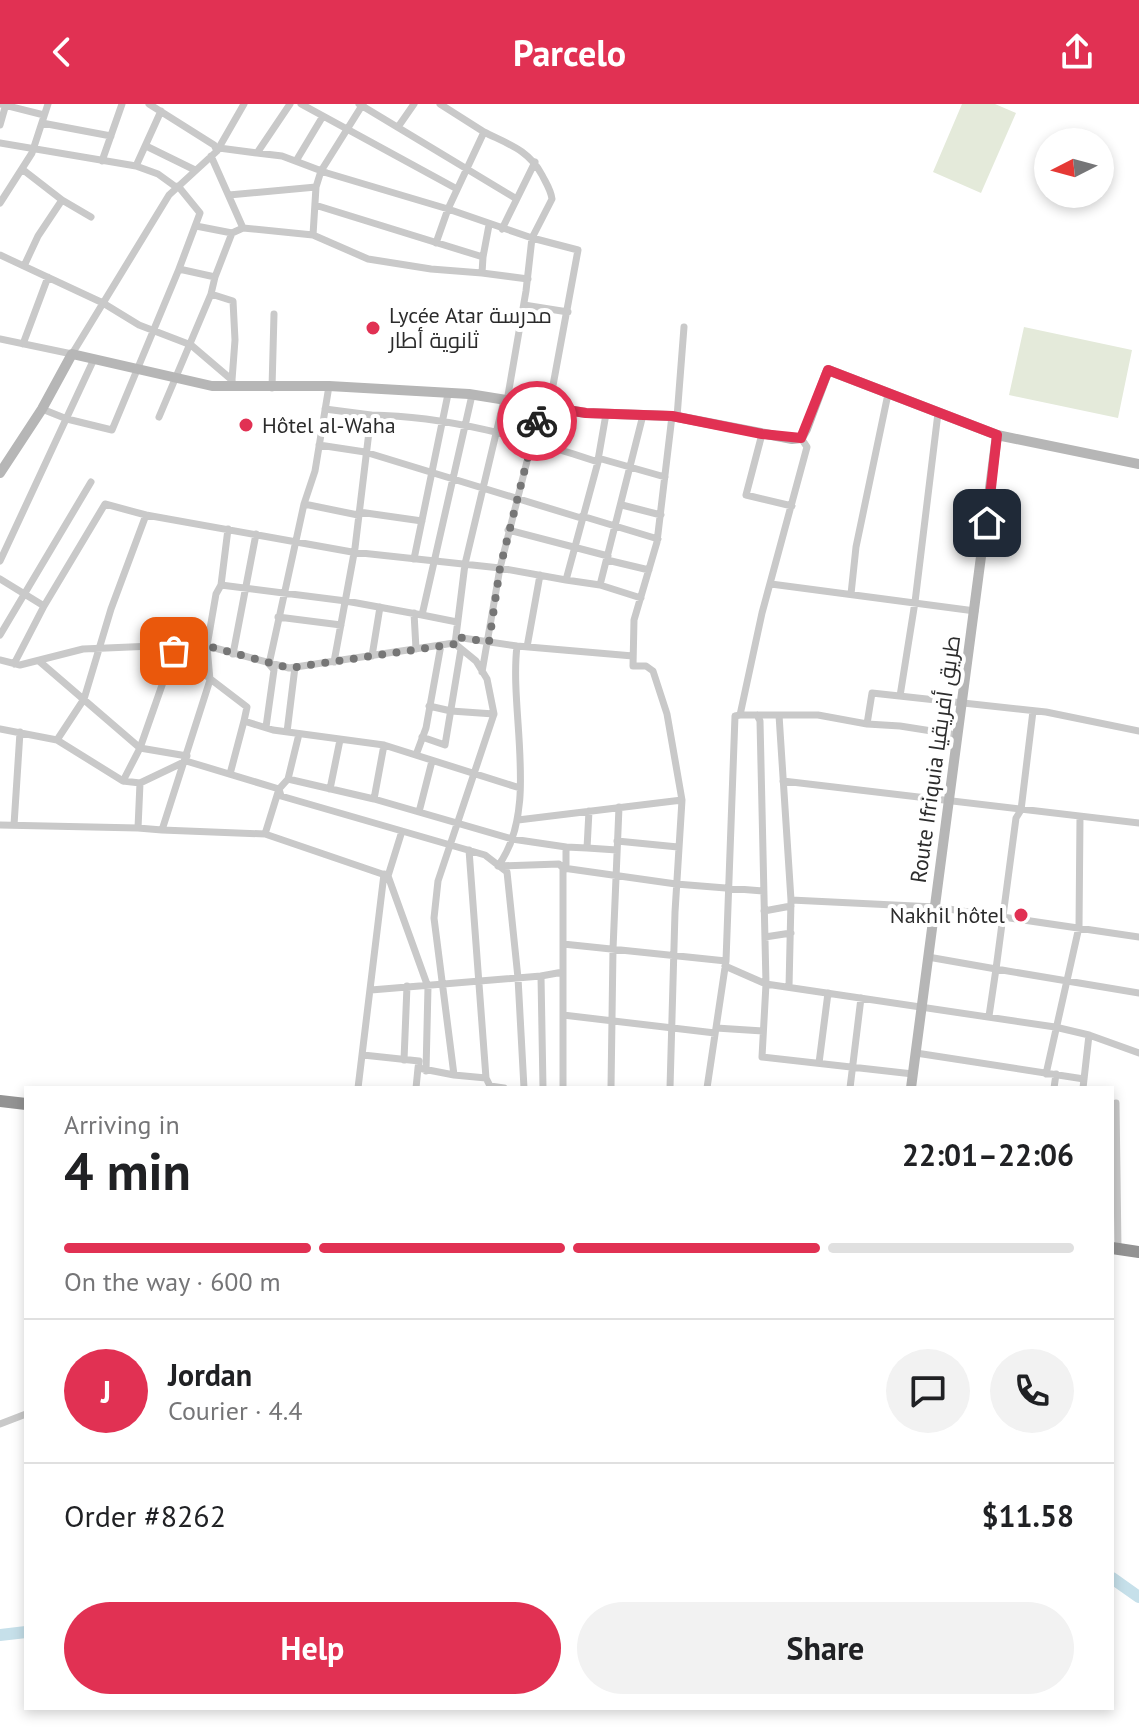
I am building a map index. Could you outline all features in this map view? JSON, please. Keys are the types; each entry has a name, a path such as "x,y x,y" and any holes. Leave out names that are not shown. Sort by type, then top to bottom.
{"highway":[{"path":"0,1101 24,1104"},
{"path":"1115,1248 1139,1252"}],"street":[{"path":"0,125 4,104 43,119 111,136"},
{"path":"0,203 33,150 48,104"},
{"path":"102,161 122,104"},
{"path":"149,104 163,109 214,145 243,228"},
{"path":"0,473 42,409 169,195 216,152 244,104"},
{"path":"257,153 290,104"},
{"path":"301,104 457,189"},
{"path":"398,127 414,104"},
{"path":"422,737 445,745 465,564 506,400 524,305 532,238 552,199 552,193 535,162 521,150 484,132 440,104"},
{"path":"313,235 316,187 321,171 361,105 515,198"},
{"path":"136,166 163,109"},
{"path":"296,161 323,116"},
{"path":"436,243 448,209 484,132"},
{"path":"0,143 136,166 158,174 177,186 200,213 112,430 42,409"},
{"path":"146,146 195,170"},
{"path":"216,152 282,156 489,225 578,250 568,312 545,407 532,440 508,530 482,672"},
{"path":"502,229 535,162"},
{"path":"22,169 62,200 91,217"},
{"path":"0,186 8,190"},
{"path":"229,195 316,187"},
{"path":"24,266 38,236 62,200"},
{"path":"315,205 483,257"},
{"path":"482,273 489,225"},
{"path":"196,226 232,233 243,228 313,235 368,259 528,279"},
{"path":"159,417 191,345 232,233"},
{"path":"0,255 103,303 154,331 191,345 233,384"},
{"path":"179,269 215,277"},
{"path":"23,344 48,277"},
{"path":"211,294 233,301 233,384"},
{"path":"524,305 568,312"},
{"path":"272,388 274,314"},
{"path":"670,1086 676,884 682,800 667,714 653,671 646,666 633,666 633,656 634,620 658,539 684,327"},
{"path":"0,339 175,378 272,388 329,386 472,395 606,414 674,417 762,434 801,438"},
{"path":"0,561 94,359"},
{"path":"801,438 828,370 997,435 1139,464"},
{"path":"269,664 283,592 315,471 329,386"},
{"path":"414,559 448,394"},
{"path":"851,594 856,547 888,394"},
{"path":"416,649 418,614 434,560 472,395"},
{"path":"325,409 465,426 532,440 665,477"},
{"path":"900,696 938,413"},
{"path":"566,580 598,460 606,414"},
{"path":"334,662 346,601 371,415"},
{"path":"600,585 643,415"},
{"path":"762,434 746,495 792,506"},
{"name":"Route Ifriquia طريق أفريقيا","path":"911,1086 997,435"},
{"path":"740,715 807,447 801,438"},
{"path":"319,445 365,452 658,539"},
{"path":"0,635 91,482"},
{"path":"14,664 44,606 105,504 146,515 352,552 500,568 600,585 641,598"},
{"path":"304,504 422,521"},
{"path":"622,505 661,515"},
{"path":"57,740 84,699 111,609 146,515"},
{"path":"162,830 210,680 207,646 216,594 221,585 228,529"},
{"path":"508,530 649,570"},
{"path":"233,654 256,534"},
{"path":"527,647 540,575"},
{"path":"0,579 44,606"},
{"path":"771,584 976,611"},
{"path":"221,585 346,601 457,622"},
{"path":"372,656 380,607"},
{"path":"278,617 341,625"},
{"path":"0,660 20,665 83,649 166,645 207,646 269,664 295,667 441,645 489,642 633,656"},
{"path":"454,1075 434,918 438,881 494,714 487,679 476,661 457,643"},
{"path":"166,645 247,707 230,774"},
{"path":"416,755 441,645"},
{"path":"498,866 512,839 521,806 514,670 517,646"},
{"path":"123,781 140,748 174,651"},
{"path":"39,661 140,748 186,758 279,789"},
{"path":"266,727 274,670 269,664"},
{"path":"287,732 295,667"},
{"path":"867,724 872,693 1033,711 1139,731"},
{"path":"429,706 494,714"},
{"path":"989,1016 1033,711"},
{"path":"757,715 760,721 766,984 762,1057 913,1074"},
{"path":"779,715 791,903 789,987"},
{"path":"707,1086 726,964 735,716 818,715 957,735"},
{"path":"244,721 287,732 384,745 520,788"},
{"path":"0,729 57,740 123,781 140,783 186,758"},
{"path":"14,825 20,732"},
{"path":"265,834 279,789 288,779 299,734"},
{"path":"330,789 340,740"},
{"path":"374,799 384,745"},
{"path":"419,812 432,761"},
{"path":"288,779 374,799 512,839 566,847 678,847"},
{"path":"783,781 1139,823"},
{"path":"138,828 140,783"},
{"path":"279,789 281,796 485,855 507,872 518,978 524,1086"},
{"path":"518,820 682,800"},
{"path":"611,1086 619,807"},
{"path":"587,848 589,811"},
{"path":"1046,1074 1079,927 1080,817"},
{"path":"0,825 265,834 386,875"},
{"path":"358,1086 386,875 402,831"},
{"path":"563,1086 566,847"},
{"path":"422,1069 489,1084 477,981 469,850"},
{"path":"498,866 559,864 565,869 615,876 763,891"},
{"path":"386,875 427,983 422,1069 417,1086"},
{"path":"764,911 791,903 935,907 1139,937"},
{"path":"765,937 791,933"},
{"path":"563,944 726,964 766,984 1055,1027 1089,1035 1139,1053"},
{"path":"928,957 1139,993"},
{"path":"371,990 563,972"},
{"path":"541,976 543,1086"},
{"path":"404,1060 407,986"},
{"path":"819,1063 828,993"},
{"path":"850,1086 861,998"},
{"path":"563,1015 671,1027 763,1031"},
{"path":"916,1053 1056,1074 1084,1083 1089,1035"},
{"path":"363,1055 419,1061 422,1069"},
{"path":"1054,1086 1056,1074"},
{"path":"1115,1248 1116,1103"},
{"path":"0,1424 24,1415"}],"green space":[{"path":"962,104 995,104 1016,113 981,193 933,172"},
{"path":"1024,327 1132,350 1118,418 1009,395"}],"waterway":[{"path":"1114,1579 1139,1597"},
{"path":"0,1635 24,1632"}],"way so far":[{"path":"174,651 166,645 200,644 289,668 455,644 456,637 489,642 508,530 537,421"}],"place":[{"name":"Lycée Atar مدرسة ثانوية أطار","path":"373,328"},
{"name":"Hôtel al-Waha","path":"246,425"},
{"name":"Nakhil hôtel","path":"1021,915"}],"route":[{"path":"537,421 541,406 586,413 672,416 762,434 801,438 828,370 997,435 987,523"}]}
